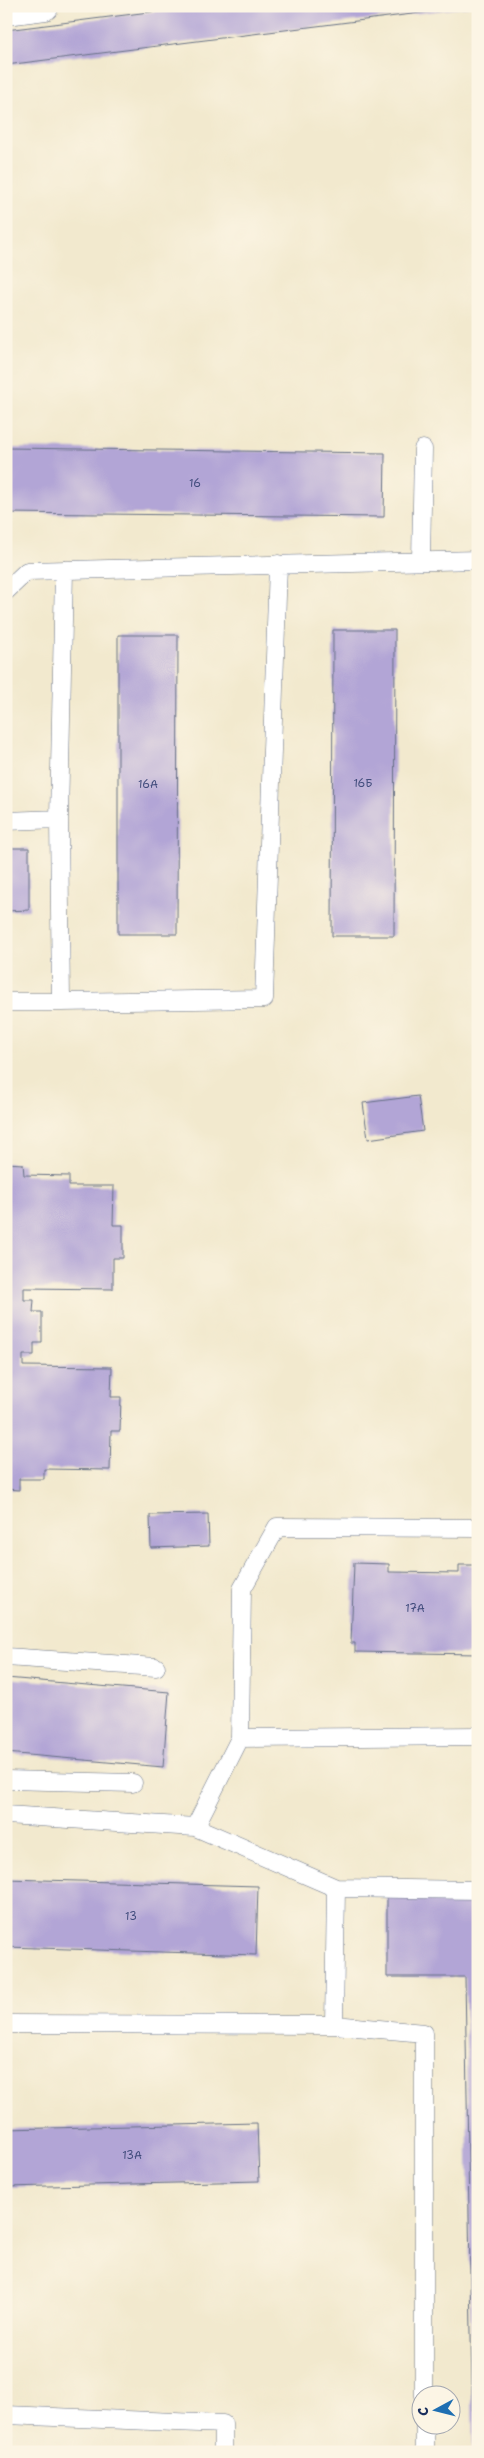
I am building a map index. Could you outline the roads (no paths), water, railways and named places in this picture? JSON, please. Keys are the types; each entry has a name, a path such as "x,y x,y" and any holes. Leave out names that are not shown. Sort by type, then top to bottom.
{"street":[{"path":"6,11 45,6"}],"lane":[{"path":"420,561 423,449"},
{"path":"6,591 27,571 478,560"},
{"path":"6,1002 264,999 278,564"},
{"path":"61,1002 60,819 64,570"},
{"path":"6,821 60,819"},
{"path":"195,1827 240,1738 242,1590 277,1527 478,1528"},
{"path":"6,1657 156,1667"},
{"path":"240,1738 478,1736"},
{"path":"6,1780 132,1783"},
{"path":"6,1815 195,1827 336,1888 478,1890"},
{"path":"334,2025 336,1888"},
{"path":"6,2024 334,2025 424,2033 424,2386"},
{"path":"6,2415 223,2424 223,2452"},
{"path":"425,2436 425,2452"}]}
